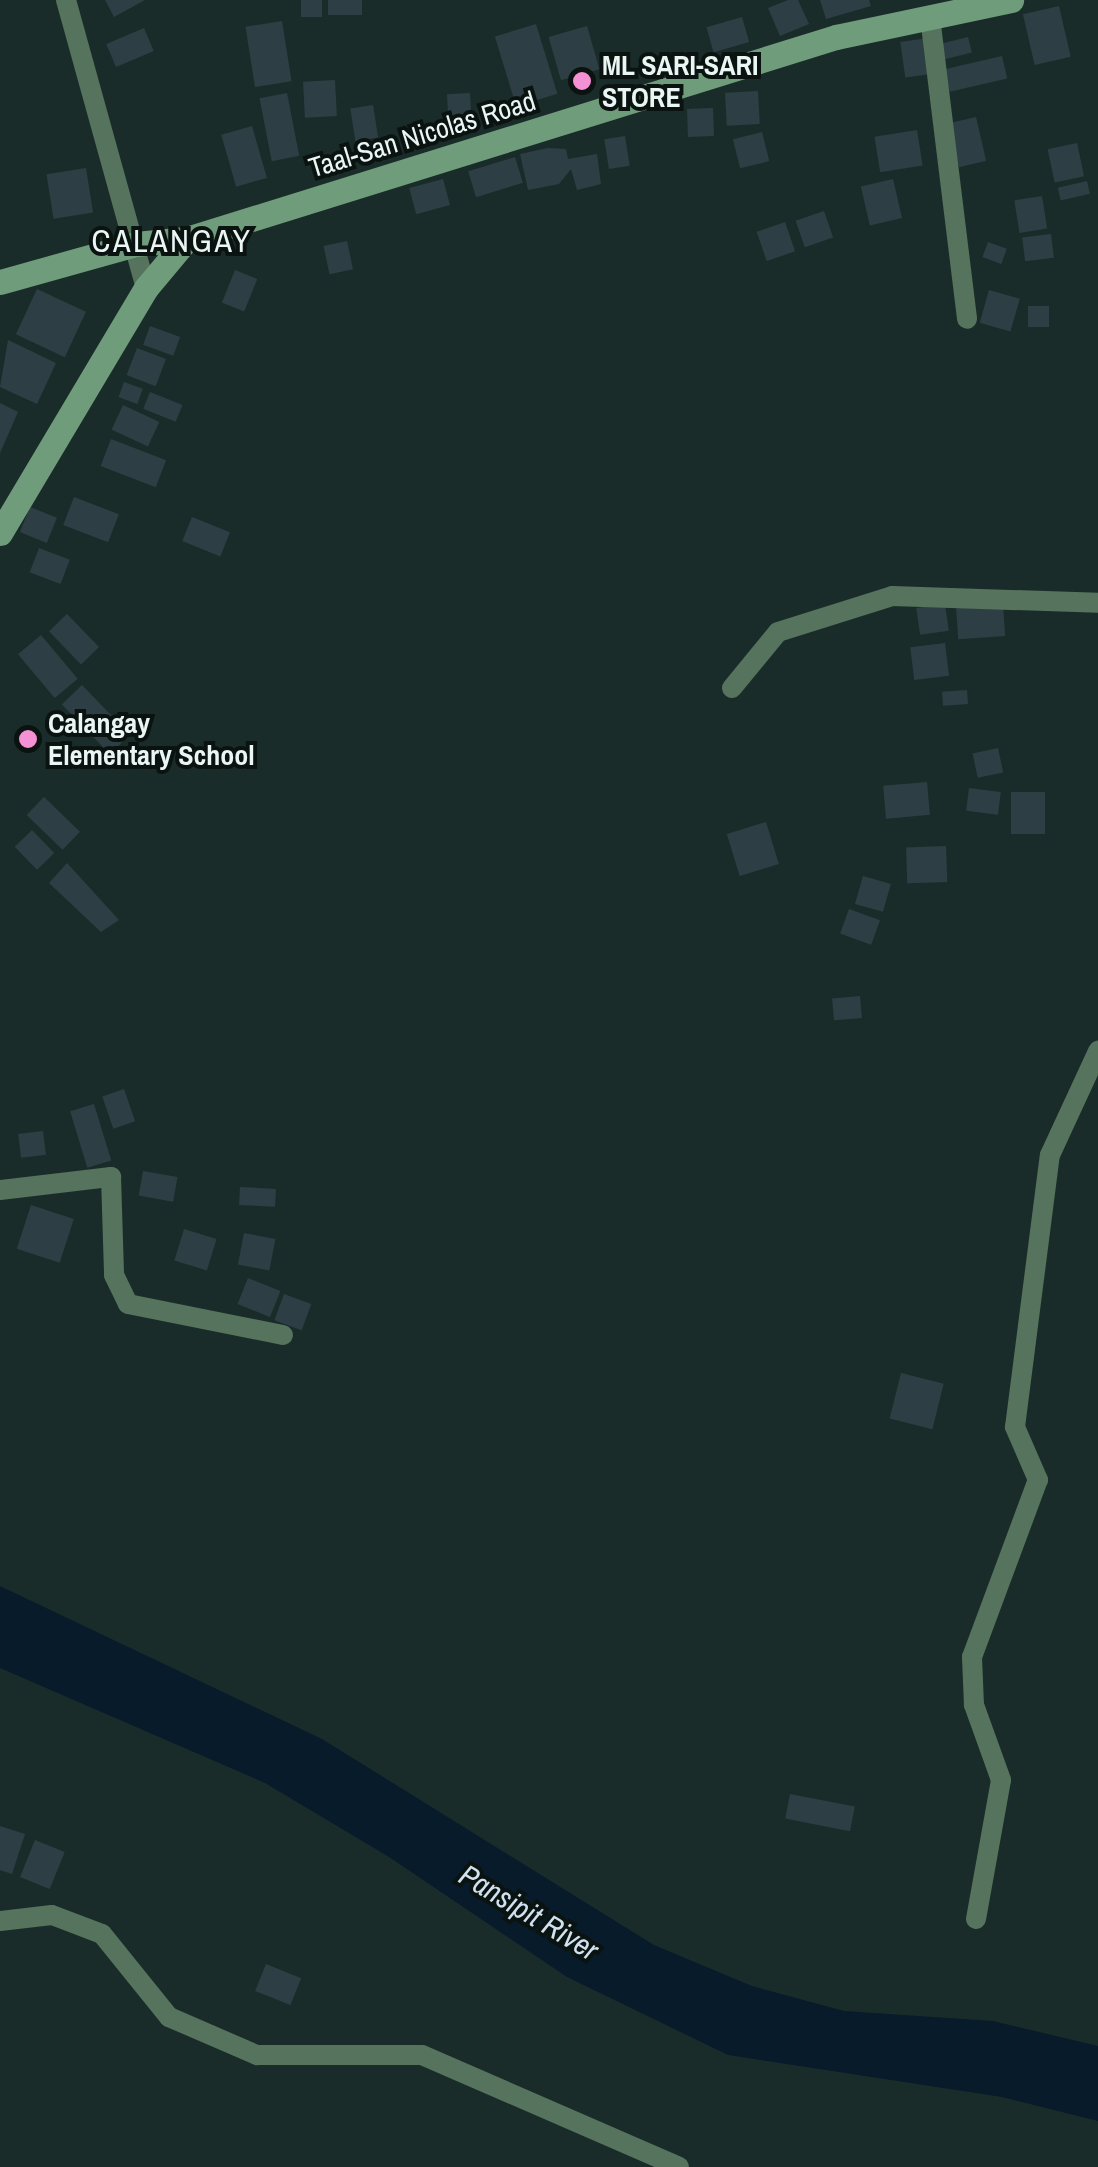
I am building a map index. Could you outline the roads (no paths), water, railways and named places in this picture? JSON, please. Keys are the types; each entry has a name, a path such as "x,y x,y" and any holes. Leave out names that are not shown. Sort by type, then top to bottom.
{"main road":[{"name":"Taal-San Nicolas Road","path":"0,282 136,244 187,239 836,37 1012,0"},
{"path":"0,532 146,288 187,239"}],"street":[{"path":"66,0 146,288"},
{"path":"930,17 968,319"},
{"path":"732,688 778,632 892,596 1098,603"},
{"path":"976,1919 1002,1780 974,1705 972,1658 1038,1480 1015,1427 1050,1154 1098,1051"},
{"path":"0,1190 111,1178 114,1275 128,1304 284,1335"},
{"path":"0,1921 52,1915 102,1934 168,2017 257,2055 422,2054 679,2167"}],"water":[{"name":"Pansipit River","path":"0,1586 322,1739 654,1945 752,1986 844,2011 993,2021 1098,2046 1098,2121 1002,2097 728,2055 567,1977 389,1857 265,1783 0,1668"}],"place":[{"name":"ML SARI-SARI STORE","path":"582,81"},
{"name":"Calangay Elementary School","path":"28,739"}],"district":[{"name":"CALANGAY","path":"172,241"}]}
